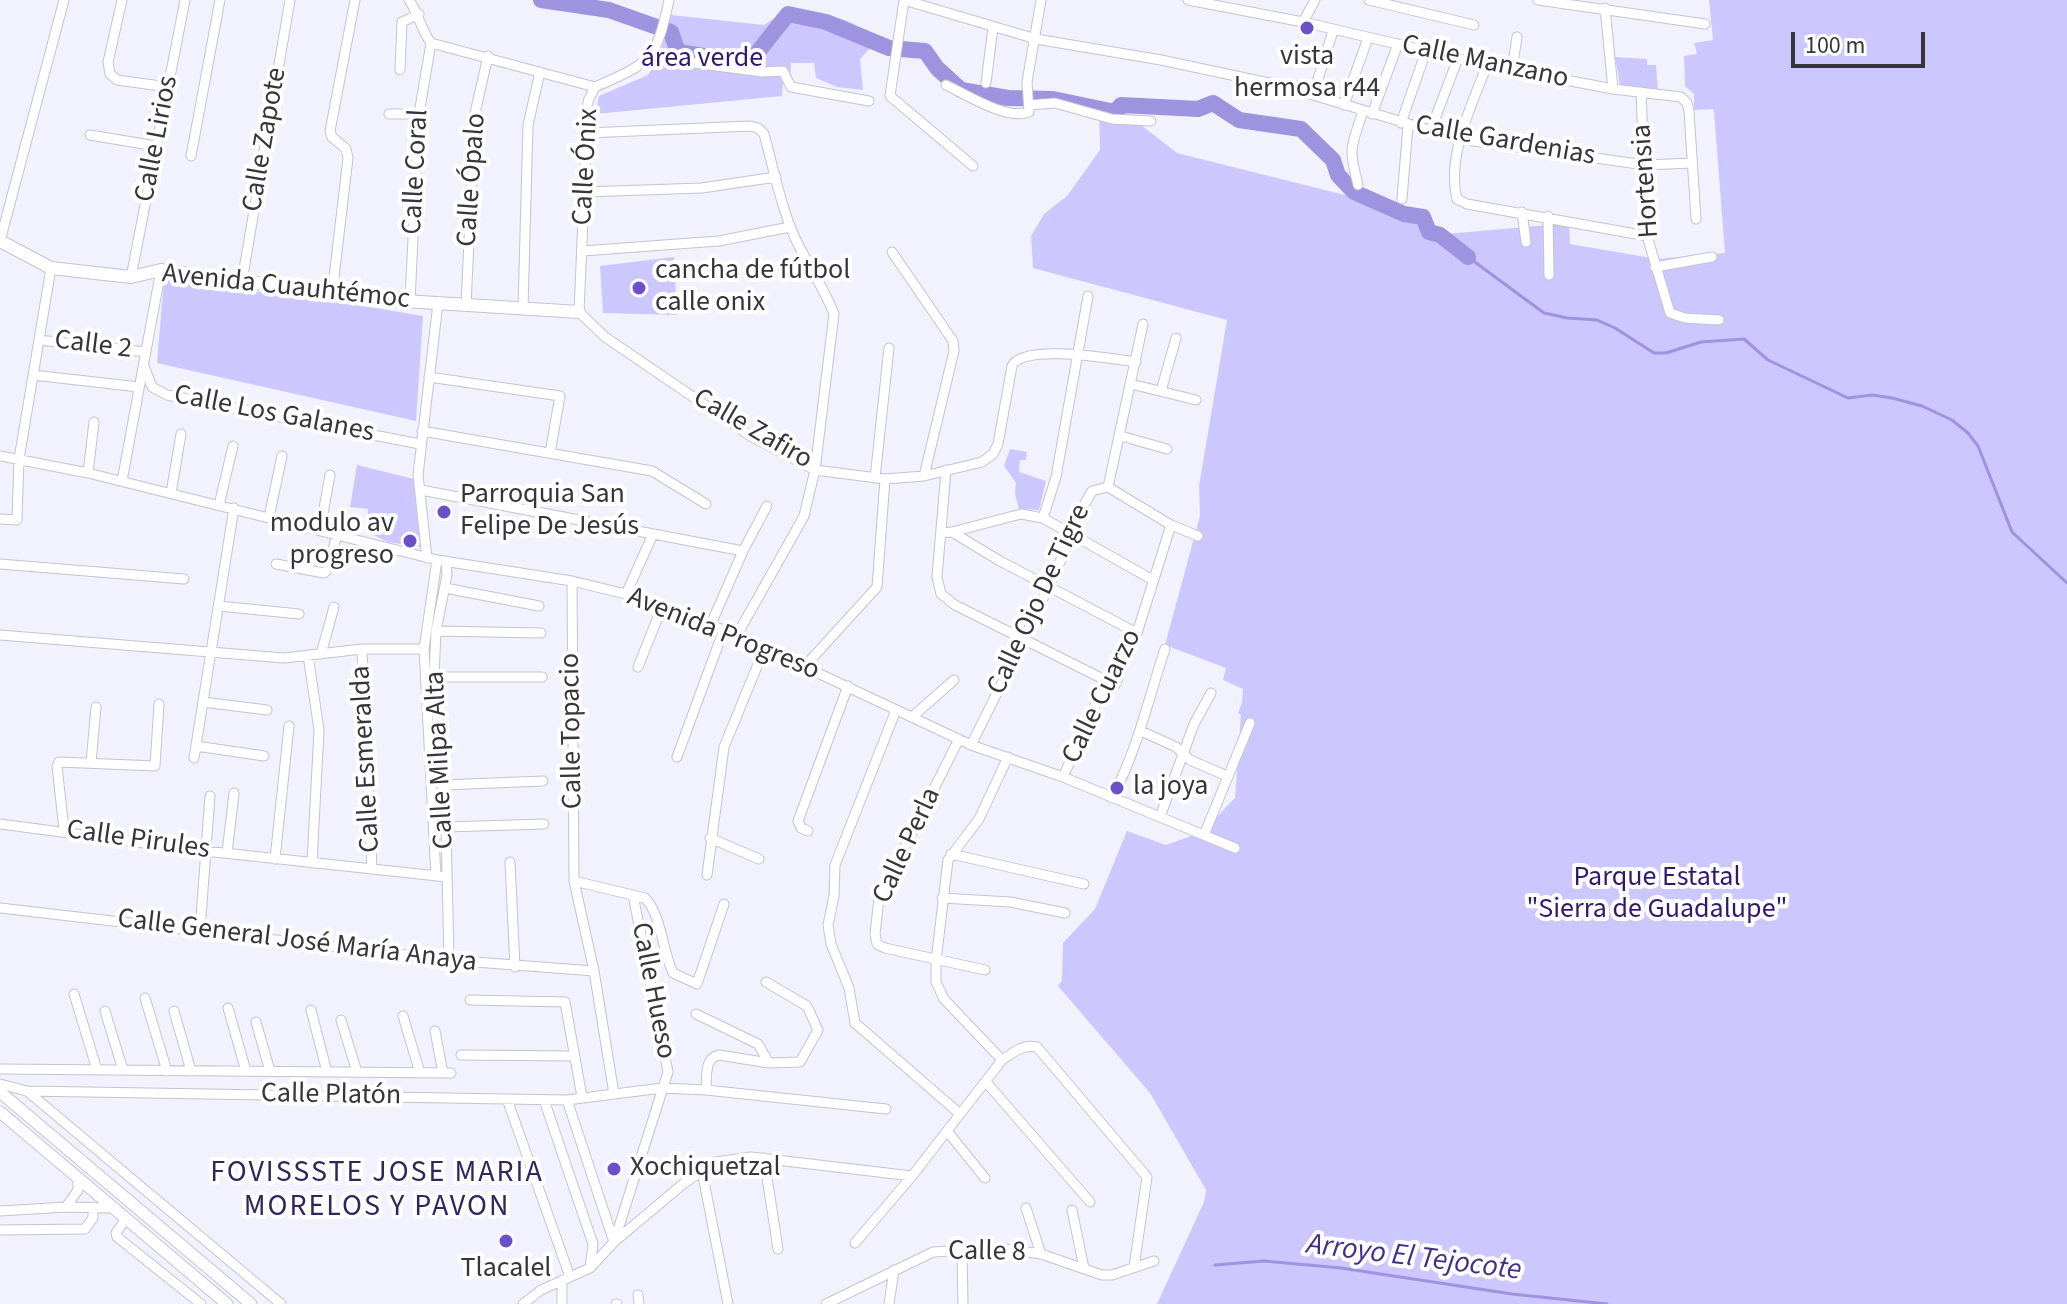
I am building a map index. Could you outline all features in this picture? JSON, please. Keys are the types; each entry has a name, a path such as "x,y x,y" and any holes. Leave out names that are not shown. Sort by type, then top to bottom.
{"main road":[{"name":"Avenida Cuauhtémoc","path":"0,241 51,268 131,277 161,270 332,294 579,312"}],"street":[{"path":"0,241 64,0"},
{"path":"122,0 108,62 110,74 117,80 168,87"},
{"name":"Calle Lirios","path":"131,277 185,0"},
{"path":"191,156 220,0"},
{"name":"Calle Zapote","path":"242,281 290,0"},
{"path":"332,294 348,158 346,149 332,137 330,131 355,0"},
{"path":"409,0 419,14 431,43 595,87"},
{"path":"669,0 659,38 650,57 762,72 783,71 791,87 869,101"},
{"path":"904,0 890,96 973,166"},
{"name":"Calle Gardenias","path":"904,0 1036,39 1161,60 1283,86 1459,139 1645,165 1692,163"},
{"path":"946,85 1008,114 1020,116 1029,112 1027,82 1041,0"},
{"name":"Calle Manzano","path":"1188,0 1303,22 1512,70 1613,89 1681,97 1687,103 1692,163"},
{"path":"1303,22 1315,0"},
{"path":"1369,0 1474,25"},
{"path":"1538,0 1705,24"},
{"name":"Hortensia","path":"1605,8 1613,89"},
{"path":"400,70 402,22 419,14"},
{"path":"986,83 993,27"},
{"path":"1313,95 1333,31"},
{"path":"1512,70 1517,37"},
{"path":"1344,105 1368,38"},
{"name":"Calle Coral","path":"410,301 419,114 431,43"},
{"path":"1358,185 1351,158 1351,141 1368,113 1398,44"},
{"path":"1402,199 1405,124 1426,51"},
{"name":"Calle Ópalo","path":"466,305 475,113 488,56"},
{"name":"Calle Ónix","path":"579,312 588,101 595,87 637,68 650,57"},
{"path":"1430,132 1458,58"},
{"path":"1487,65 1459,139 1454,190 1457,199 1467,204 1647,236"},
{"path":"523,308 528,125 540,72"},
{"name":"Hortensia","path":"1641,92 1647,236 1670,313 1685,318 1719,320"},
{"path":"1030,102 1055,103 1112,119 1151,121"},
{"path":"389,114 419,114"},
{"path":"587,133 758,128 764,134 790,227 834,314 815,470 804,516 737,635"},
{"path":"90,135 156,146"},
{"path":"1692,163 1696,219"},
{"path":"584,192 702,188 776,177"},
{"path":"1522,212 1526,242"},
{"path":"1548,216 1549,275"},
{"path":"582,251 719,241 790,227"},
{"path":"892,252 953,341 954,351 924,476"},
{"path":"1655,267 1712,257"},
{"path":"0,519 17,520 19,459 51,268"},
{"path":"122,481 161,270"},
{"path":"1043,518 1056,477 1088,296"},
{"name":"Calle Milpa Alta","path":"438,303 418,475 445,588 436,631 434,677 446,827 441,876"},
{"name":"Calle Zafiro","path":"579,312 605,337 752,437 815,470 880,478 924,476 982,462 993,454 998,444 1015,360 1031,355 1078,355"},
{"name":"Calle Ojo De Tigre","path":"971,745 1024,639 1073,534 1079,514 1092,491 1108,487 1143,324"},
{"path":"1161,391 1176,338"},
{"name":"Calle 2","path":"39,340 146,352"},
{"path":"805,666 877,587 880,478 889,348"},
{"path":"1078,355 1136,362"},
{"name":"Calle Los Galanes","path":"144,366 152,387 167,395 420,444"},
{"name":"Calle Los Galanes","path":"33,375 139,387"},
{"path":"429,377 560,396 550,453"},
{"path":"1131,384 1196,400"},
{"path":"88,473 94,422"},
{"path":"422,431 652,471 706,504"},
{"path":"171,493 181,434"},
{"path":"1121,436 1167,449"},
{"path":"219,505 233,446"},
{"name":"Avenida Progreso","path":"0,456 122,481 437,560 572,581 626,594 724,629 971,745 1063,777 1235,848"},
{"path":"269,517 282,456"},
{"path":"946,470 946,532 937,577 941,594 955,605 1115,685"},
{"path":"320,530 330,475"},
{"path":"1108,487 1171,525 1198,536"},
{"path":"421,490 743,551"},
{"path":"711,624 767,506"},
{"path":"194,758 234,508"},
{"path":"946,532 1021,514 1043,518 1153,580"},
{"name":"Calle Cuarzo","path":"1063,777 1098,699 1115,685 1137,633 1171,525"},
{"path":"946,532 1137,633"},
{"path":"276,564 324,573 328,569 337,534"},
{"path":"626,594 653,534"},
{"name":"Calle Milpa Alta","path":"437,560 424,649 449,960"},
{"path":"0,564 184,579"},
{"name":"Calle Topacio","path":"572,581 574,881 594,971 614,1094"},
{"path":"445,588 539,606"},
{"path":"219,606 299,614"},
{"path":"321,654 334,607"},
{"path":"638,667 662,607"},
{"path":"677,757 724,629"},
{"path":"436,631 541,633"},
{"path":"0,635 284,658 362,649 424,649"},
{"path":"707,875 724,747 765,647"},
{"name":"Calle Esmeralda","path":"362,649 372,869"},
{"path":"1112,798 1141,731 1165,649"},
{"name":"Calle Esmeralda","path":"308,655 319,730 312,863"},
{"path":"434,677 542,677"},
{"path":"912,717 954,680"},
{"path":"808,831 801,828 798,821 848,686"},
{"path":"1160,817 1194,724 1211,693"},
{"path":"203,702 267,710"},
{"path":"64,830 59,762 155,766 159,704"},
{"path":"91,763 96,707"},
{"path":"896,710 835,865 834,896 828,925 831,944 849,988 855,1023 960,1114"},
{"path":"1204,835 1250,723"},
{"path":"275,859 289,726"},
{"path":"1141,731 1176,747 1190,760 1227,776"},
{"name":"Calle Perla","path":"936,961 877,944 876,922 879,898 959,739"},
{"path":"196,746 264,756"},
{"path":"1002,1060 944,999 936,982 936,961 942,898 951,854 979,819 1008,757"},
{"path":"443,785 543,781"},
{"path":"227,853 234,793"},
{"path":"200,930 210,796"},
{"name":"Calle Pirules","path":"0,824 64,830 205,851 441,876"},
{"path":"446,827 544,824"},
{"path":"710,838 759,859"},
{"path":"951,854 1084,884"},
{"path":"510,862 515,967"},
{"path":"574,881 645,898 650,903 673,973 697,984 724,904"},
{"name":"Calle Hueso","path":"614,1242 668,1072 633,895"},
{"path":"942,898 1010,902 1065,913"},
{"name":"Calle General José María Anaya","path":"0,908 449,960 594,971"},
{"path":"936,961 985,970"},
{"path":"706,1090 708,1061 712,1056 769,1063 800,1062 818,1030 807,1006 766,982"},
{"path":"74,994 97,1070"},
{"path":"145,998 167,1071"},
{"path":"470,1000 565,1002 582,1097"},
{"path":"228,1008 246,1071"},
{"path":"311,1010 327,1072"},
{"path":"105,1011 123,1070"},
{"path":"174,1011 191,1071"},
{"path":"696,1014 758,1044 769,1063"},
{"path":"403,1016 420,1073"},
{"path":"341,1020 357,1072"},
{"path":"256,1022 270,1071"},
{"path":"0,1069 447,1073 435,1031"},
{"path":"738,1058 743,1037"},
{"path":"855,1243 912,1176 1002,1060 1023,1047 1037,1047 1147,1177 1134,1267"},
{"path":"461,1055 573,1056"},
{"path":"986,1082 1090,1202"},
{"name":"Calle Platón","path":"0,1084 27,1091 544,1100 662,1088 886,1109"},
{"path":"27,1091 281,1304"},
{"path":"0,1092 251,1304"},
{"path":"507,1099 566,1279 562,1304"},
{"path":"544,1100 593,1244 590,1268"},
{"path":"567,1100 614,1242"},
{"path":"0,1112 227,1304"},
{"path":"947,1131 985,1178"},
{"path":"523,1304 541,1290 590,1268 614,1242 683,1184 715,1162 751,1157 912,1176"},
{"path":"764,1158 778,1249"},
{"path":"702,1171 728,1304"},
{"path":"66,1207 78,1190 78,1179"},
{"path":"0,1230 85,1229 93,1218 93,1207"},
{"path":"0,1211 111,1208"},
{"path":"1026,1208 1041,1254"},
{"path":"1072,1210 1084,1268"},
{"path":"125,1220 116,1233 117,1237 201,1304"},
{"name":"Calle 8","path":"826,1304 933,1252 999,1248 1041,1254 1102,1275 1112,1275 1154,1261"},
{"path":"962,1251 963,1304"},
{"path":"889,1304 894,1270"}],"green space":[{"name":"Parque Estatal \"Sierra de Guadalupe\"","path":"1709,0 2067,0 2067,1304 1157,1304 1204,1202 1206,1190 1150,1093 1058,986 1062,980 1063,943 1095,909 1127,831 1166,845 1202,832 1235,798 1241,715 1238,713 1243,689 1223,680 1226,668 1165,645 1200,516 1199,486 1227,320 1033,268 1031,236 1044,214 1067,196 1100,150 1099,108 1119,108 1177,153 1349,196 1447,234 1569,223 1570,244 1657,259 1725,253 1714,112 1713,109 1694,110 1694,94 1685,86 1684,56 1697,54 1694,43 1713,40"},
{"name":"área verde","path":"776,14 830,16 852,23 878,40 860,59 863,90 837,87 816,78 814,63 791,63 790,82 783,81 782,96 595,114 599,96 648,75 658,59 671,15 764,25"},
{"path":"1615,57 1647,59 1647,65 1656,65 1658,90 1620,85"},
{"path":"674,257 677,315 603,313 600,266"},
{"path":"164,279 423,316 416,421 157,363"},
{"path":"1010,449 1027,452 1026,460 1020,460 1019,472 1046,481 1039,510 1019,509 1016,483 1004,466"},
{"path":"357,465 414,479 420,547 388,542 367,532 368,509 350,507"}],"waterway":[{"path":"541,0 609,10 671,32 678,52 749,63 788,14 826,22 889,48 925,51 937,68 961,90 1008,98 1053,99 1115,112 1121,105 1198,109 1213,103 1239,120 1301,129 1333,160 1338,175 1354,192 1404,214 1423,217 1429,232 1440,235 1468,257"},
{"path":"1468,257 1544,313 1597,320 1654,353 1666,353 1701,342 1744,339 1768,360 1848,398 1872,395 1892,398 1922,406 1952,420 1978,446 2012,532 2067,583"},
{"name":"Arroyo El Tejocote","path":"1215,1265 1264,1261 1341,1268 1512,1294 1607,1304"}],"place":[{"name":"vista hermosa r44","path":"1307,28"},
{"name":"cancha de fútbol calle onix","path":"639,288"},
{"name":"Parroquia San Felipe De Jesús","path":"444,512"},
{"name":"modulo av progreso","path":"410,541"},
{"name":"la joya","path":"1117,788"},
{"name":"Xochiquetzal","path":"614,1169"},
{"name":"Tlacalel","path":"506,1241"}],"district":[{"name":"FOVISSSTE JOSE MARIA MORELOS Y PAVON","path":"377,1191"}]}
